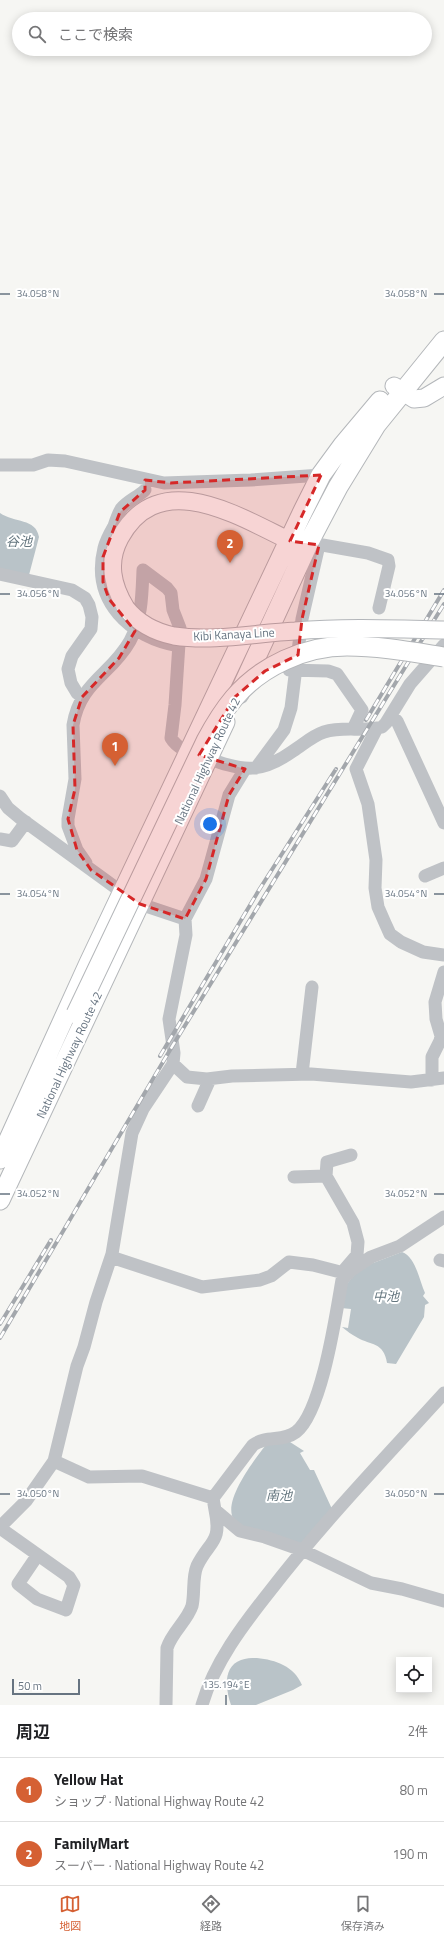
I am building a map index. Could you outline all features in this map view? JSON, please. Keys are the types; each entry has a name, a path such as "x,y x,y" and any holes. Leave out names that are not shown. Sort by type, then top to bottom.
{"highway":[{"name":"National Highway Route 42","path":"0,1200 255,660 314,544 347,471 398,389 444,335"},
{"name":"National Highway Route 42","path":"0,1159 270,578 290,540 321,474 343,445 444,341"},
{"path":"0,1180 76,1014 206,741 223,713 235,697 249,684 278,663 308,652 325,648 345,646 380,647 444,657"}],"main road":[{"path":"398,389 414,399 419,399 424,398 444,386"},
{"name":"Kibi Kanaya Line","path":"314,544 290,540 236,514 203,503 177,500 164,502 146,511 125,531 116,545 112,573 114,585 126,608 135,617 149,627 164,633 183,637 223,637 296,630 444,630"}],"street":[{"path":"0,465 27,465 48,460 55,460 145,485"},
{"path":"179,646 156,641 135,631 118,614 109,599 103,582 102,557 110,532 122,508 145,485 156,482 171,483 252,480 321,474"},
{"path":"145,485 146,511"},
{"path":"38,1556 18,1584 37,1599 66,1610 73,1589 72,1582 69,1577 0,1528 26,1501 54,1461 75,1373 111,1257 132,1134 147,1103 173,1064 174,1053 169,1020 186,936 185,919 206,879 229,795 250,768 277,741 284,730 294,693 302,619 314,544 368,553 388,560 389,566 379,608"},
{"path":"91,870 77,850 68,826 68,819 75,789 73,725 77,706 82,697 119,658 135,631 140,612 143,570 167,588 171,594 173,610 180,628 176,700 171,738 178,747 209,758 250,768 283,757 319,734 333,730 377,728 386,723 410,684 444,645"},
{"path":"0,574 72,590 84,598 89,605 92,618 91,629 72,656 68,669 71,683 77,693 82,697"},
{"path":"255,660 296,671 328,671 337,674 362,710 353,729"},
{"path":"391,715 397,721 440,803 444,823"},
{"path":"377,728 356,769 368,804 376,860 375,888 378,907 390,934 401,942 423,952 444,955"},
{"path":"0,796 8,808 123,893 140,904 185,919"},
{"path":"0,839 12,841 26,822"},
{"path":"425,876 444,868"},
{"path":"173,1064 187,1077 210,1079 232,1076 302,1074 411,1082 438,1079 432,1057 441,1036 436,1019 435,1002 444,972"},
{"path":"302,1074 312,987"},
{"path":"198,1106 210,1079"},
{"path":"166,1705 167,1648 170,1639 192,1605 197,1567 212,1545 217,1532 218,1523 214,1504 254,1445 259,1440 285,1439 297,1432 310,1414 320,1386 342,1280 357,1254 358,1242 353,1223 326,1176 327,1162 351,1155"},
{"path":"294,1177 326,1176"},
{"path":"111,1257 202,1287 260,1280 271,1276 289,1262 308,1264 345,1273 372,1257 400,1246 444,1218"},
{"path":"202,1705 222,1660 255,1610 302,1550 444,1393"},
{"path":"54,1461 89,1477 142,1476 214,1504 240,1531 265,1537 302,1550 371,1583 402,1589 444,1602"}],"highlighted area":[{"path":"321,475 290,541 319,545 302,619 298,655 265,671 235,697 199,755 245,769 229,795 206,879 185,919 140,904 91,870 77,850 68,819 75,789 73,725 82,697 119,658 135,631 109,599 103,582 103,557 120,512 145,490 145,480 171,483"}],"water":[{"name":"谷池","path":"0,513 29,524 37,531 39,537 29,575 0,570"},
{"name":"中池","path":"402,1252 411,1259 414,1264 425,1293 423,1296 429,1303 425,1305 424,1317 396,1364 387,1363 383,1351 376,1345 356,1337 342,1327 348,1328 351,1309 341,1308 346,1285 360,1268"},
{"name":"南池","path":"269,1441 290,1442 304,1451 300,1453 310,1470 314,1470 332,1509 300,1545 264,1536 246,1529 234,1520 231,1512 232,1502 236,1490 250,1467"},
{"path":"247,1658 271,1660 284,1665 299,1678 302,1685 256,1705 231,1705 227,1686 228,1673 235,1663"}],"railway":[{"path":"366,720 444,590"},
{"path":"0,1338 173,1045 444,604"},
{"path":"160,1056 259,890 336,769"},
{"path":"0,1324 51,1240"}],"place":[{"name":"FamilyMart","path":"230,563"},
{"name":"Yellow Hat","path":"115,766"}]}
